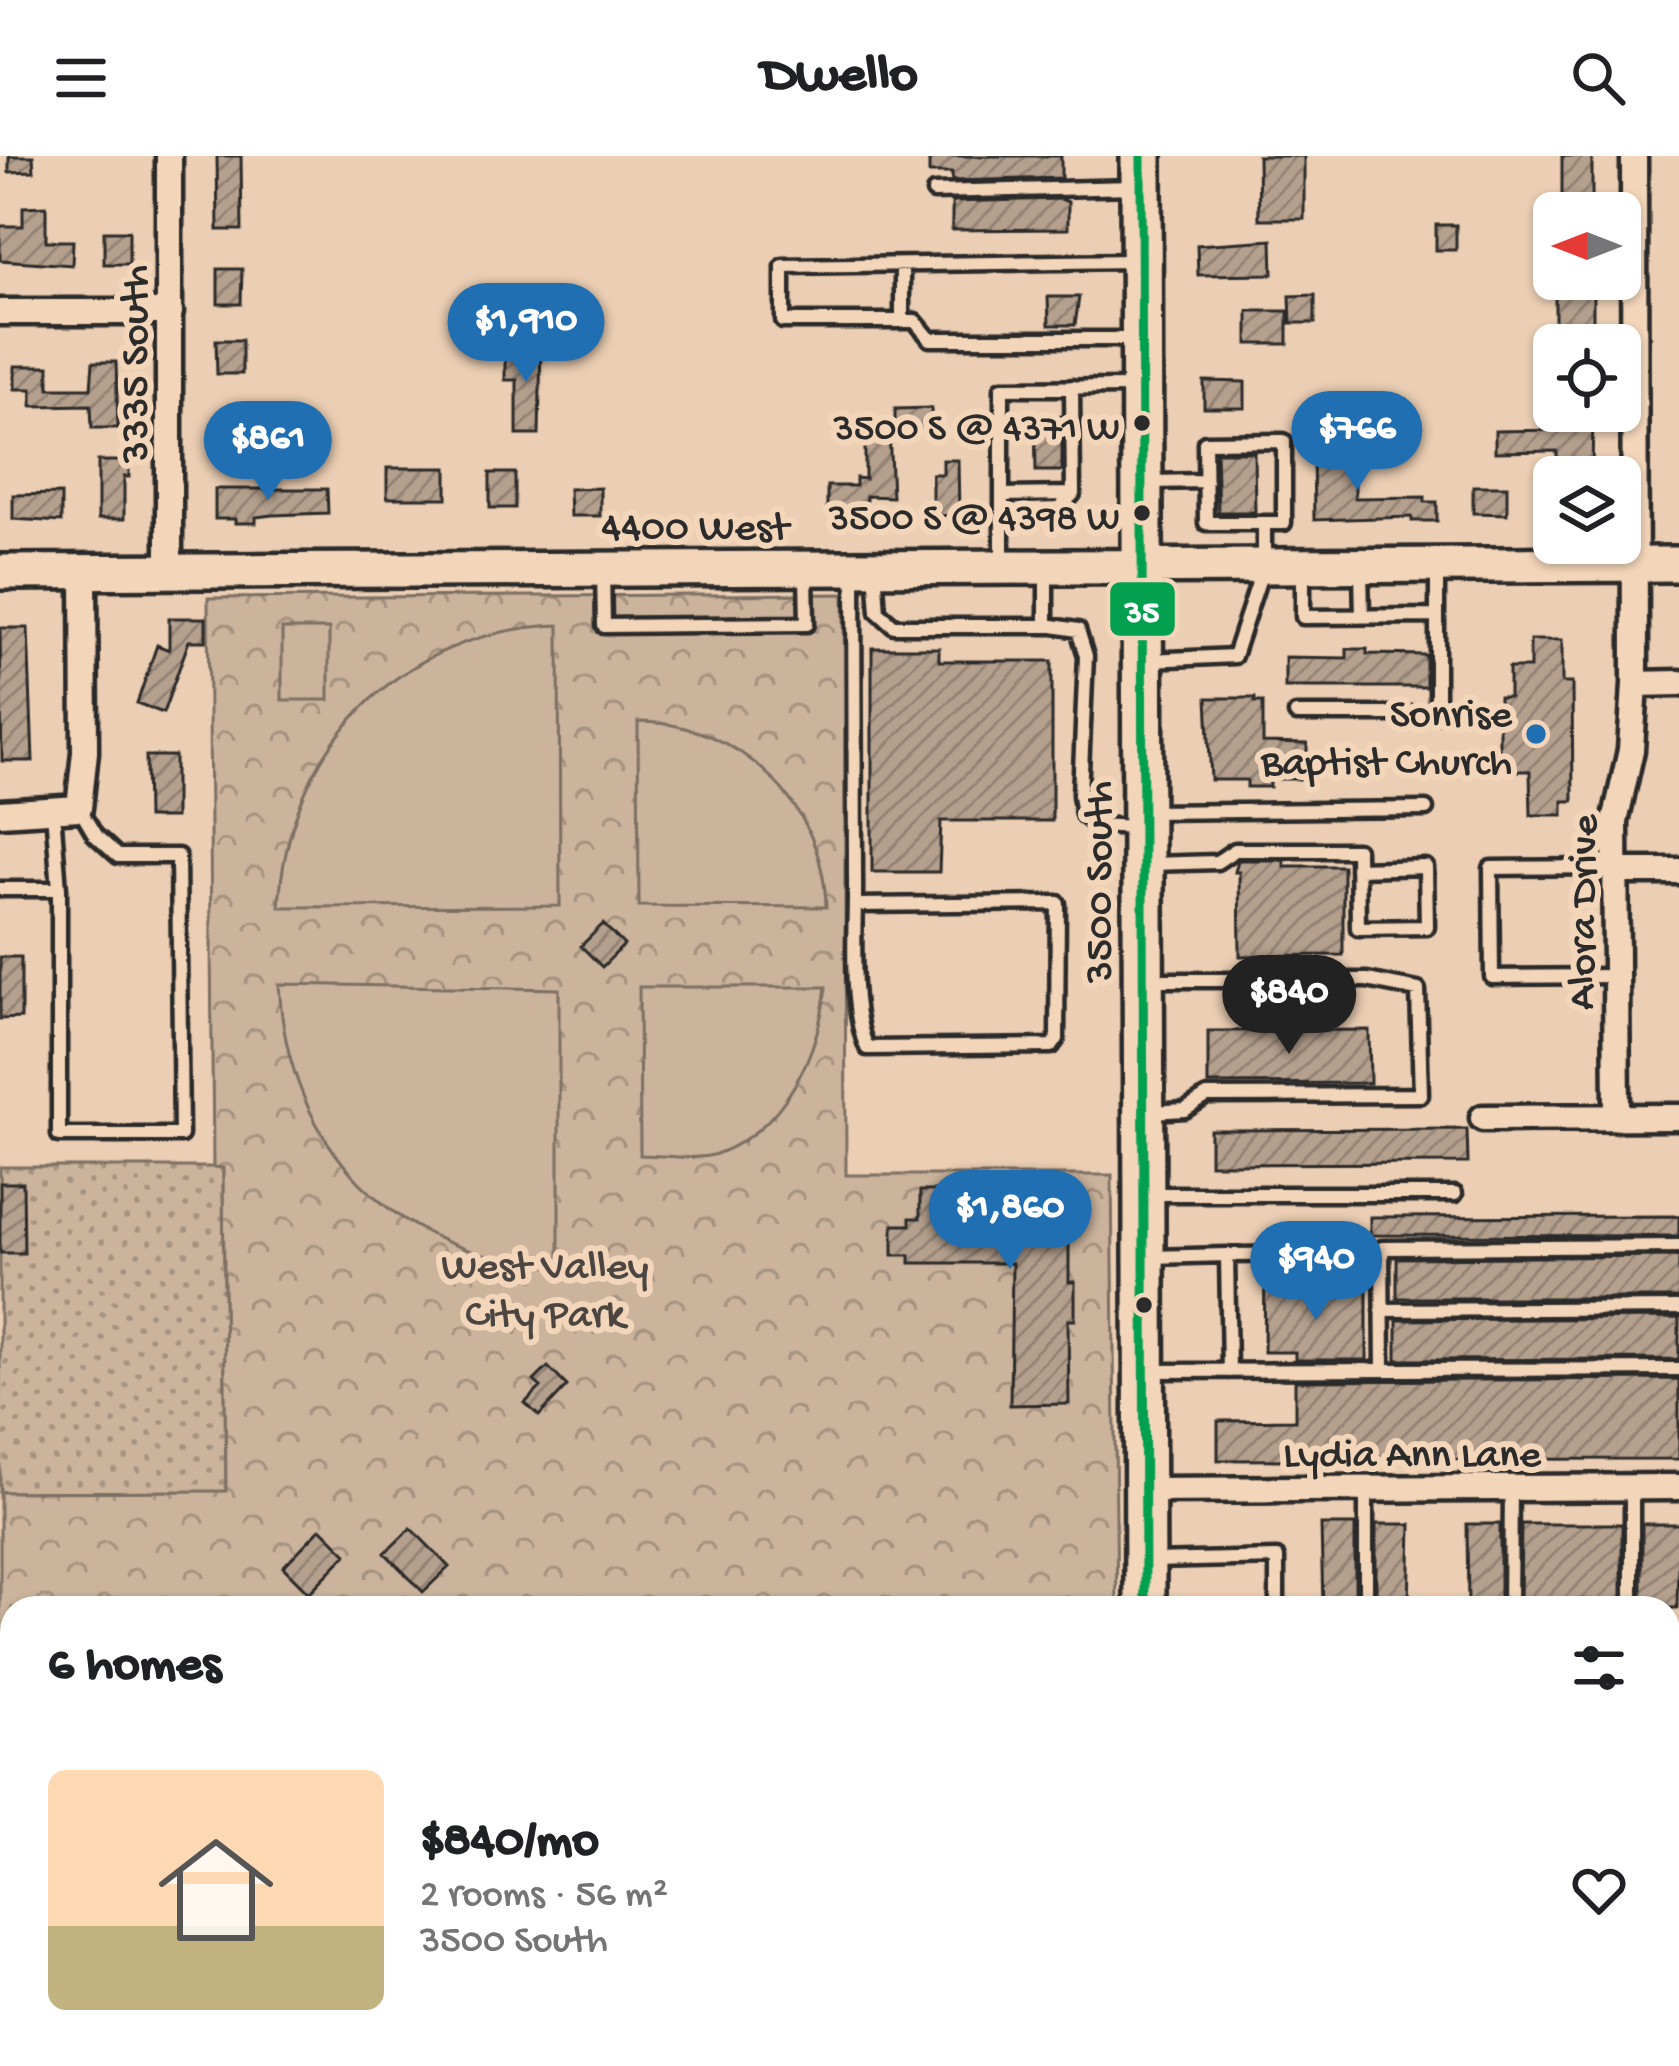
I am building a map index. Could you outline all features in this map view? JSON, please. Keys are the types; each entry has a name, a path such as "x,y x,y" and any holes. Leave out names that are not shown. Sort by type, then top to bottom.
{"main road":[{"name":"3500 South","path":"1141,171 1145,1596"}],"street":[{"name":"3335 South","path":"169,156 169,571"},
{"name":"Alora Drive","path":"1617,1118 1615,813 1631,750 1635,684 1634,156"},
{"path":"0,312 170,312"},
{"name":"4400 West","path":"0,572 1679,564"},
{"path":"0,813 79,808 85,752 84,572"},
{"path":"1635,684 1679,683"},
{"path":"1615,869 1679,871"},
{"path":"1483,1118 1679,1118"},
{"name":"Lydia Ann Lane","path":"1144,1490 1679,1487"}],"lane":[{"path":"934,192 1141,171"},
{"path":"1141,261 782,266 782,321 915,321 930,339 1142,339"},
{"path":"902,265 902,321"},
{"path":"1002,566 1002,388 1142,388"},
{"path":"1002,511 1059,509 1073,494 1072,388"},
{"path":"1284,441 1284,523 1264,523 1206,523 1205,442 1284,441"},
{"path":"1142,482 1205,481"},
{"path":"1002,495 1073,494"},
{"path":"1142,660 1234,656 1264,565 1264,523"},
{"path":"1303,565 1303,617 1437,616"},
{"path":"1361,565 1362,617"},
{"path":"1296,714 1438,714 1437,565"},
{"path":"1046,566 1046,626"},
{"path":"603,569 604,626 807,624 806,568"},
{"path":"864,568 876,605 889,625 1078,630 1085,645 1080,794 1083,815 1095,825 1143,835 1217,862 1234,850 1357,850 1357,869 1358,928 1426,927 1426,867 1357,869"},
{"path":"856,905 1058,902 1057,1039 1052,1046 867,1048 858,1027 856,905 864,568"},
{"path":"53,811 59,889 59,1135 181,1135 178,856 118,856 95,836 79,808"},
{"path":"1143,835 1426,809"},
{"path":"1615,869 1491,868 1492,977 1616,976"},
{"path":"0,889 59,889"},
{"path":"1143,980 1367,980 1418,990 1421,1095 1207,1096 1185,1110 1144,1112"},
{"path":"1144,1194 1455,1194"},
{"path":"1383,1370 1382,1248 1679,1246"},
{"path":"1144,1257 1330,1254"},
{"path":"1227,1255 1228,1371"},
{"path":"1382,1310 1679,1308"},
{"path":"1144,1371 1679,1369"},
{"path":"1632,1487 1632,1596"},
{"path":"1510,1596 1511,1488"},
{"path":"1366,1489 1366,1596"},
{"path":"1145,1561 1277,1558 1277,1596"}],"green space":[{"name":"West Valley City Park","path":"844,594 846,1175 1112,1175 1117,1596 0,1596 0,1492 226,1491 223,1168 213,1167 208,598"},
{"path":"559,625 560,906 279,907 287,849 303,797 328,749 361,709 401,675 448,649 501,632"},
{"path":"282,629 329,629 329,700 282,700"},
{"path":"638,722 676,726 711,737 770,776 810,835 822,870 826,907 639,906"},
{"path":"279,984 559,989 559,1267 500,1259 448,1242 401,1217 361,1184 328,1143 303,1096 287,1043"},
{"path":"639,987 826,987 806,1063 779,1108 740,1142 716,1154 689,1157 640,1155"},
{"path":"0,1167 223,1167 226,1491 0,1492"}],"building":[{"path":"9,156 33,156 34,171 9,172"},
{"path":"217,156 241,156 242,230 218,230"},
{"path":"929,156 1061,156 1061,178 952,181 952,173 929,173"},
{"path":"1258,156 1304,156 1304,219 1259,219"},
{"path":"1562,156 1592,156 1592,192 1562,192"},
{"path":"952,202 1068,202 1068,229 952,230"},
{"path":"46,206 46,241 73,241 72,265 0,260 0,226 23,226 23,207"},
{"path":"1436,225 1456,225 1456,250 1436,250"},
{"path":"104,231 129,231 129,264 104,264"},
{"path":"1272,240 1273,274 1198,275 1197,245"},
{"path":"218,269 242,269 241,304 218,304"},
{"path":"1315,295 1315,323 1291,323 1290,296"},
{"path":"1048,297 1079,297 1075,325 1049,325"},
{"path":"1555,300 1593,300 1593,324 1555,324"},
{"path":"1248,311 1288,311 1288,344 1248,344"},
{"path":"216,340 242,340 242,374 217,374"},
{"path":"541,344 539,435 517,435 517,380 505,380 505,345"},
{"path":"93,362 116,362 118,428 92,428 91,405 32,406 32,389 15,389 15,366 49,366 49,388 91,388"},
{"path":"1204,381 1245,382 1245,408 1204,408"},
{"path":"931,408 932,431 895,431 895,409"},
{"path":"218,415 241,415 241,432 255,432 255,450 219,450"},
{"path":"1062,416 1062,471 1036,471 1035,417"},
{"path":"889,430 892,497 866,496 866,514 827,515 827,486 856,486 856,478 865,479 865,431"},
{"path":"1495,431 1593,432 1592,456 1495,452"},
{"path":"1355,448 1355,498 1425,497 1425,502 1437,502 1437,521 1412,521 1412,517 1314,520 1313,449"},
{"path":"1216,452 1254,452 1255,512 1218,512"},
{"path":"943,460 958,460 959,515 932,516 932,474 943,474"},
{"path":"98,461 129,461 129,477 124,477 124,519 98,519"},
{"path":"387,468 447,468 447,498 387,498"},
{"path":"490,473 515,473 515,508 490,508"},
{"path":"1473,486 1507,486 1507,514 1473,513"},
{"path":"600,488 600,516 570,516 569,489"},
{"path":"215,489 327,489 328,513 256,517 256,523 215,519"},
{"path":"61,494 61,522 13,519 13,495"},
{"path":"169,618 206,618 206,641 189,641 163,713 137,703 157,645 169,650"},
{"path":"0,628 28,628 33,761 2,761"},
{"name":"Sonrise Baptist Church","path":"1530,640 1562,640 1562,683 1572,683 1573,801 1563,801 1563,815 1531,815 1530,771 1499,771 1499,697 1509,697 1509,668 1530,668"},
{"path":"872,648 939,648 939,661 1052,661 1052,821 941,821 939,872 872,872"},
{"path":"1347,649 1426,655 1426,687 1285,687 1285,657 1347,658"},
{"path":"1207,698 1263,702 1263,743 1307,744 1307,779 1270,779 1270,787 1247,787 1247,780 1211,780"},
{"path":"146,756 175,756 175,818 147,818"},
{"path":"1238,860 1343,866 1343,955 1240,956"},
{"path":"603,924 624,945 602,967 581,946"},
{"path":"0,957 21,957 21,1018 0,1019"},
{"path":"1369,1030 1370,1083 1208,1084 1208,1031"},
{"path":"1467,1129 1468,1163 1210,1164 1210,1130"},
{"path":"0,1183 23,1183 24,1253 0,1253"},
{"path":"1069,1190 1069,1282 1075,1282 1075,1320 1068,1320 1069,1404 1010,1405 1012,1263 910,1263 910,1255 893,1255 893,1225 910,1225 910,1218 920,1218 920,1191"},
{"path":"1679,1216 1679,1236 1370,1235 1370,1217"},
{"path":"1679,1256 1679,1298 1397,1298 1397,1258"},
{"path":"1265,1273 1280,1289 1367,1289 1367,1360 1295,1360 1295,1352 1264,1352"},
{"path":"1679,1318 1679,1359 1397,1360 1397,1320"},
{"path":"548,1367 567,1386 539,1416 525,1403 541,1387 534,1381"},
{"path":"1679,1379 1679,1459 1218,1460 1218,1421 1295,1420 1295,1381"},
{"path":"1376,1524 1411,1524 1409,1596 1376,1596"},
{"path":"1467,1524 1500,1524 1500,1596 1468,1596"},
{"path":"1521,1524 1622,1524 1622,1596 1520,1596"},
{"path":"1642,1524 1679,1524 1677,1596 1642,1596"},
{"path":"1321,1525 1355,1525 1355,1596 1323,1596"},
{"path":"321,1528 347,1554 309,1593 283,1567"},
{"path":"411,1528 449,1567 423,1592 385,1553"}],"transit line":[{"name":"35","path":"1141,156 1145,1596"}],"place":[{"name":"3500 S @ 4371 W","path":"1142,423"},
{"name":"3500 S @ 4398 W","path":"1142,513"},
{"name":"Sonrise Baptist Church","path":"1536,734"}]}
